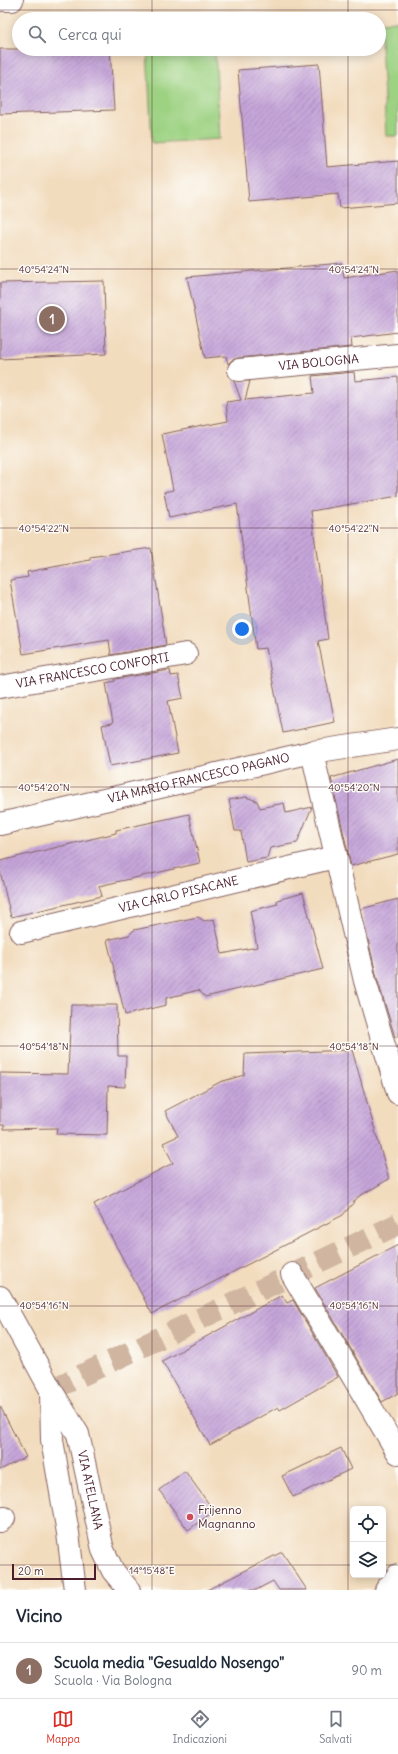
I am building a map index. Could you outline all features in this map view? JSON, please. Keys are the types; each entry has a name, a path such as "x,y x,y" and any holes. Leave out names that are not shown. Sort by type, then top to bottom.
{"street":[{"path":"0,0 12,0"},
{"name":"VIA BOLOGNA","path":"239,370 398,355"},
{"name":"VIA FRANCESCO CONFORTI","path":"0,687 186,654"},
{"name":"VIA MARIO FRANCESCO PAGANO","path":"0,824 312,752 398,739"},
{"path":"312,752 335,857 365,981 398,1093"},
{"name":"VIA CARLO PISACANE","path":"21,932 335,857"},
{"path":"292,1274 398,1453"},
{"name":"VIA ATELLANA","path":"0,1297 51,1390 78,1434 103,1550 113,1571 129,1590"},
{"name":"VIA ATELLANA","path":"51,1390 52,1440 68,1533 75,1590"},
{"path":"386,1590 398,1575"}],"green space":[{"path":"398,21 398,136 386,136 382,56 386,56 386,22"},
{"path":"147,56 215,56 220,139 152,143"}],"building":[{"path":"0,49 12,49 12,56 110,56 114,110 0,114"},
{"path":"319,64 327,167 398,161 398,203 340,208 338,194 249,202 238,70"},
{"path":"342,263 344,278 398,270 398,332 351,338 352,347 238,358 232,360 228,364 226,356 205,358 187,277"},
{"path":"104,281 106,354 0,359 0,283"},
{"path":"354,372 355,381 398,377 398,496 311,511 328,639 318,641 335,722 283,733 266,648 256,649 237,504 169,518 164,492 173,490 162,434 228,421 226,402 241,400 234,381 250,381 245,400 314,393 312,376"},
{"path":"151,548 166,645 111,655 109,640 23,654 10,580 28,577 27,572 90,560 90,557"},
{"path":"170,670 171,676 178,675 183,698 168,701 178,753 110,766 102,725 113,723 106,683 115,681 115,679"},
{"path":"398,759 398,854 351,866 331,778"},
{"path":"246,797 257,801 260,808 284,803 286,813 312,807 297,843 270,848 267,858 246,862 241,831 235,831 229,800"},
{"path":"189,814 200,863 99,886 102,896 11,917 0,871 0,861 116,833 116,830"},
{"path":"303,893 323,969 205,997 199,990 166,998 166,1005 125,1015 107,940 129,935 134,930 198,917 204,921 214,919 222,954 257,947 250,911 278,904 277,900"},
{"path":"398,899 398,1037 395,1037 377,978 361,909"},
{"path":"71,1005 117,1005 118,1056 126,1056 125,1087 108,1086 107,1135 56,1134 57,1128 4,1129 4,1125 0,1125 0,1073 68,1074"},
{"path":"352,1050 389,1179 358,1197 343,1215 152,1314 94,1204 173,1163 163,1143 178,1136 165,1111 220,1082 244,1075 245,1054"},
{"path":"398,1245 398,1393 382,1402 315,1288"},
{"path":"282,1295 287,1303 293,1300 338,1377 280,1410 278,1407 210,1445 162,1361"},
{"path":"0,1406 26,1457 0,1470"},
{"path":"341,1448 351,1469 293,1497 282,1476"},
{"path":"185,1471 214,1511 188,1530 159,1490"},
{"path":"282,1552 307,1590 279,1590 273,1581 256,1590 207,1590"}],"tunnel":[{"path":"51,1390 398,1224"}],"place":[{"name":"Scuola media \"Gesualdo Nosengo\"","path":"52,319"},
{"name":"Frijenno Magnanno","path":"190,1517"}]}
